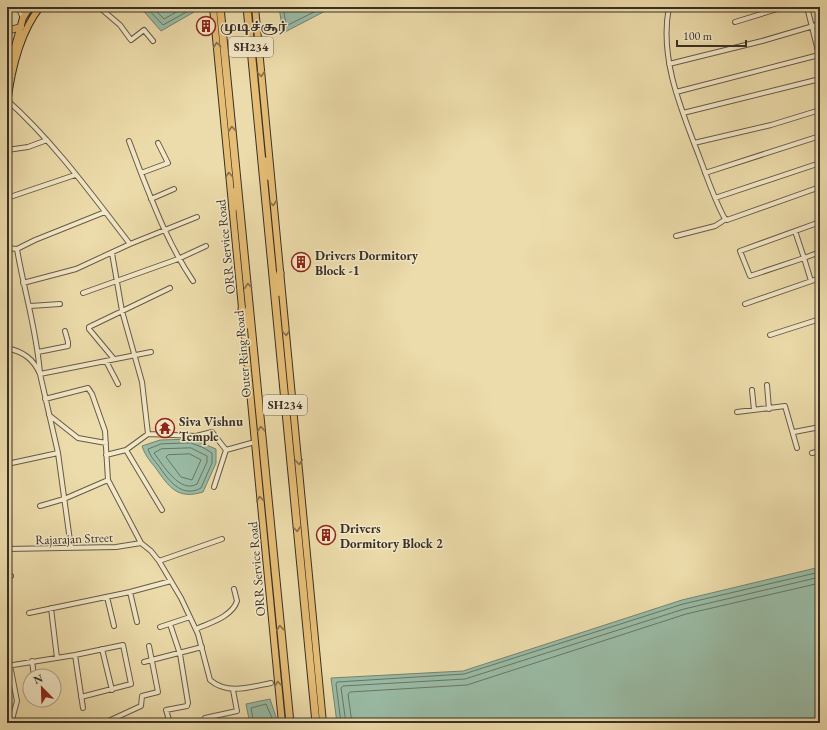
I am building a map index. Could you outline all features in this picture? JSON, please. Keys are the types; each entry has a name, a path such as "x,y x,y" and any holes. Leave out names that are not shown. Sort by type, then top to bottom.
{"highway":[{"name":"Outer Ring Road","path":"220,7 290,723"},
{"name":"SH234","path":"247,7 316,723"},
{"path":"261,149 270,177"},
{"path":"233,208 238,183"},
{"path":"276,303 280,273"},
{"path":"242,309 252,333"}],"main road":[{"path":"7,104 14,64 23,29 23,18 30,7"},
{"path":"7,75 8,66 23,29 40,7"},
{"name":"ORR Service Road","path":"213,7 282,723"},
{"path":"255,7 270,177 324,723"},
{"path":"7,31 23,29"}],"street":[{"path":"18,7 23,18"},
{"path":"99,7 120,25 131,40 144,30 153,41"},
{"path":"669,7 667,29 669,64 676,92 715,198 726,220"},
{"path":"735,22 784,7"},
{"path":"676,92 820,57 807,7"},
{"path":"669,64 813,28 820,24"},
{"path":"683,113 820,79"},
{"path":"7,100 29,120 130,244"},
{"path":"694,143 771,125 820,110"},
{"path":"706,173 820,136"},
{"path":"7,150 28,147 46,140"},
{"path":"129,141 164,231 178,259 193,281"},
{"path":"141,173 168,163 158,143"},
{"path":"715,198 820,163"},
{"path":"7,198 75,175"},
{"path":"676,236 715,226 726,220 820,187"},
{"path":"151,199 174,189"},
{"path":"7,248 17,249 35,240 105,212"},
{"path":"23,284 76,269 130,244 197,217"},
{"path":"820,222 740,251 750,276 820,252"},
{"path":"795,231 811,281"},
{"path":"83,293 178,259 206,246"},
{"path":"17,249 23,284 30,306 38,352 40,374 58,453 71,548"},
{"path":"112,253 122,311 142,382 148,434"},
{"path":"744,304 820,278"},
{"path":"114,359 89,330 89,327 170,288"},
{"path":"30,306 60,304"},
{"path":"770,335 820,319"},
{"path":"38,352 68,346 65,331"},
{"path":"7,348 24,355 35,362 40,374"},
{"path":"40,374 151,352"},
{"path":"106,361 118,384"},
{"path":"766,385 769,409"},
{"path":"46,399 88,388 92,394 105,431 108,480 141,543 151,551 159,561 190,617 202,647 210,680 217,685 234,690 271,683"},
{"path":"752,390 754,410"},
{"path":"737,412 787,406 797,448"},
{"path":"49,415 78,438 106,443"},
{"path":"794,432 820,427"},
{"path":"106,455 126,450 148,434 196,436 212,432 226,450"},
{"path":"226,450 255,442"},
{"path":"126,450 162,510"},
{"path":"214,487 226,450"},
{"path":"812,452 820,451"},
{"path":"7,464 58,453"},
{"path":"40,506 64,499 108,480"},
{"path":"159,561 222,539"},
{"name":"Rajarajan Street","path":"7,549 116,547 141,543"},
{"path":"29,613 130,592 171,581"},
{"path":"196,629 219,618 233,609 237,602 234,589"},
{"path":"130,592 137,622"},
{"path":"107,597 114,626"},
{"path":"51,608 57,658"},
{"path":"160,628 190,617"},
{"path":"170,624 180,654 186,684 188,705 166,710 170,723"},
{"path":"11,723 17,701 8,665 75,655 121,644 124,647 131,684 81,697"},
{"path":"104,723 141,706 142,696 158,692 149,646"},
{"path":"144,662 180,654 202,647"},
{"path":"102,649 112,690"},
{"path":"75,655 83,708"},
{"path":"32,661 33,668"},
{"path":"206,723 205,718 237,711 234,690"}],"water":[{"path":"140,7 196,7 194,12 161,31"},
{"path":"279,7 333,7 283,33"},
{"path":"192,439 216,449 216,463 203,492 186,494 180,493 169,486 147,457 142,446 160,440"},
{"path":"820,567 820,723 337,723 331,678 463,671 682,600"},
{"path":"270,699 277,720 274,723 246,723 249,719 246,704"}],"place":[{"name":"முடிச்சூர்","path":"206,26"},
{"name":"Drivers Dormitory Block -1","path":"301,262"},
{"name":"Siva Vishnu Temple","path":"165,428"},
{"name":"Drivers Dormitory Block 2","path":"326,535"}]}
